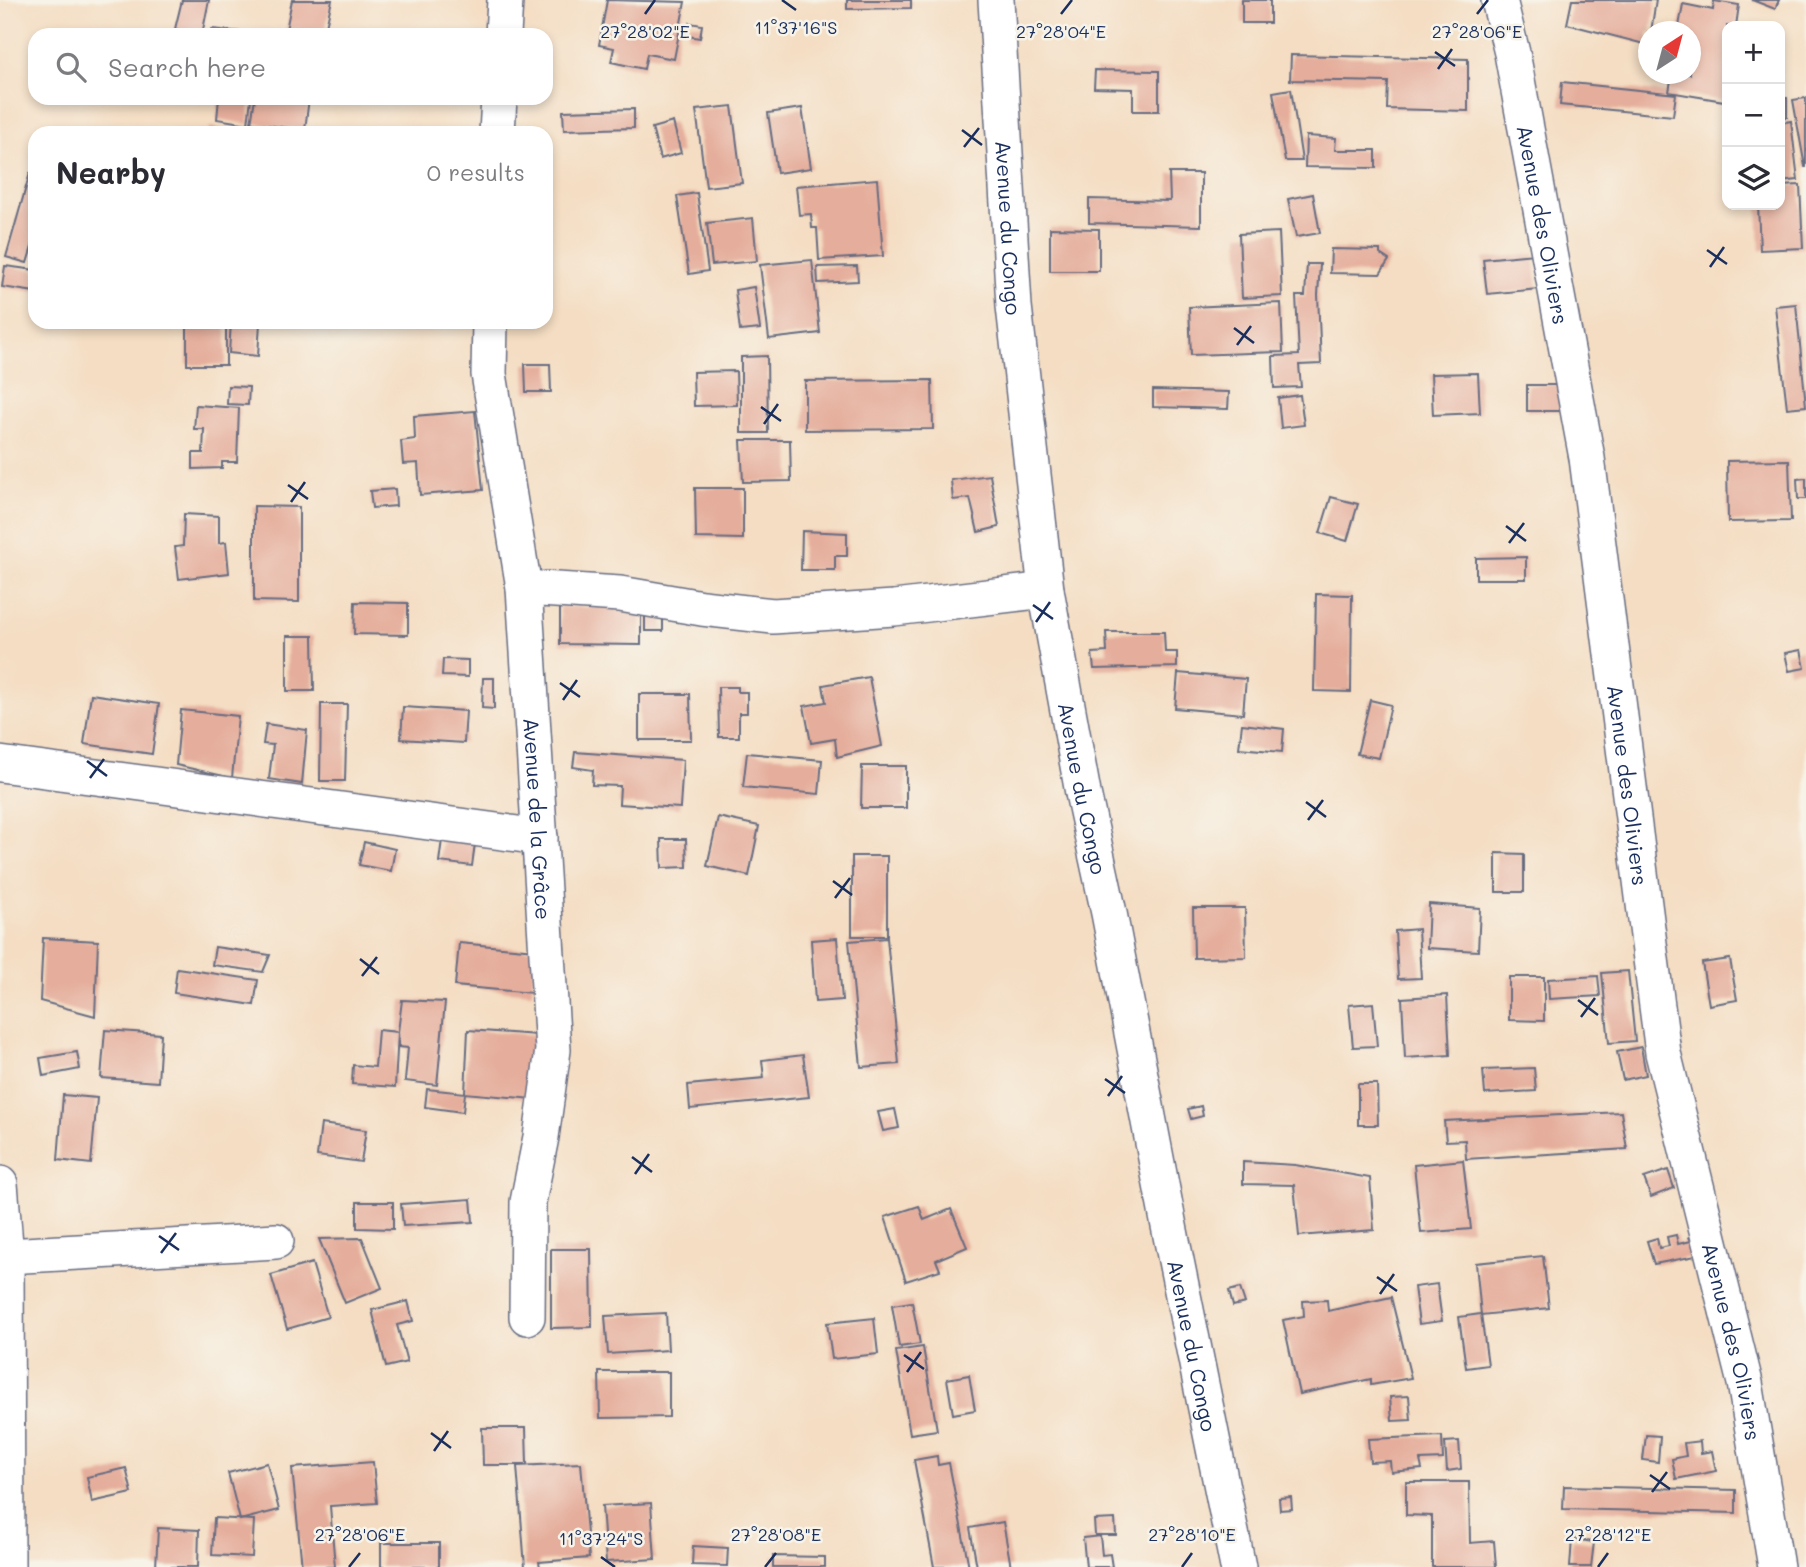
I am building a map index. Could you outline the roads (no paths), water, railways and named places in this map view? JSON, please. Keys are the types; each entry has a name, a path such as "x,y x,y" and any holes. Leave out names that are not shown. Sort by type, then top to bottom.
{"street":[{"path":"503,28 505,0"},
{"name":"Avenue du Congo","path":"996,0 1014,306 1046,590 1083,793 1238,1567"},
{"name":"Avenue des Oliviers","path":"1499,0 1512,53 1587,458 1663,1053 1745,1383 1776,1567"},
{"path":"497,126 499,105"},
{"name":"Avenue de la Grâce","path":"490,329 489,374 524,588 553,1050 541,1137 528,1202 527,1317"},
{"path":"524,588 621,594 702,608 774,616 894,608 1046,590"},
{"path":"0,764 540,837"},
{"path":"0,1184 6,1256 7,1567"},
{"path":"6,1256 276,1241"}]}
